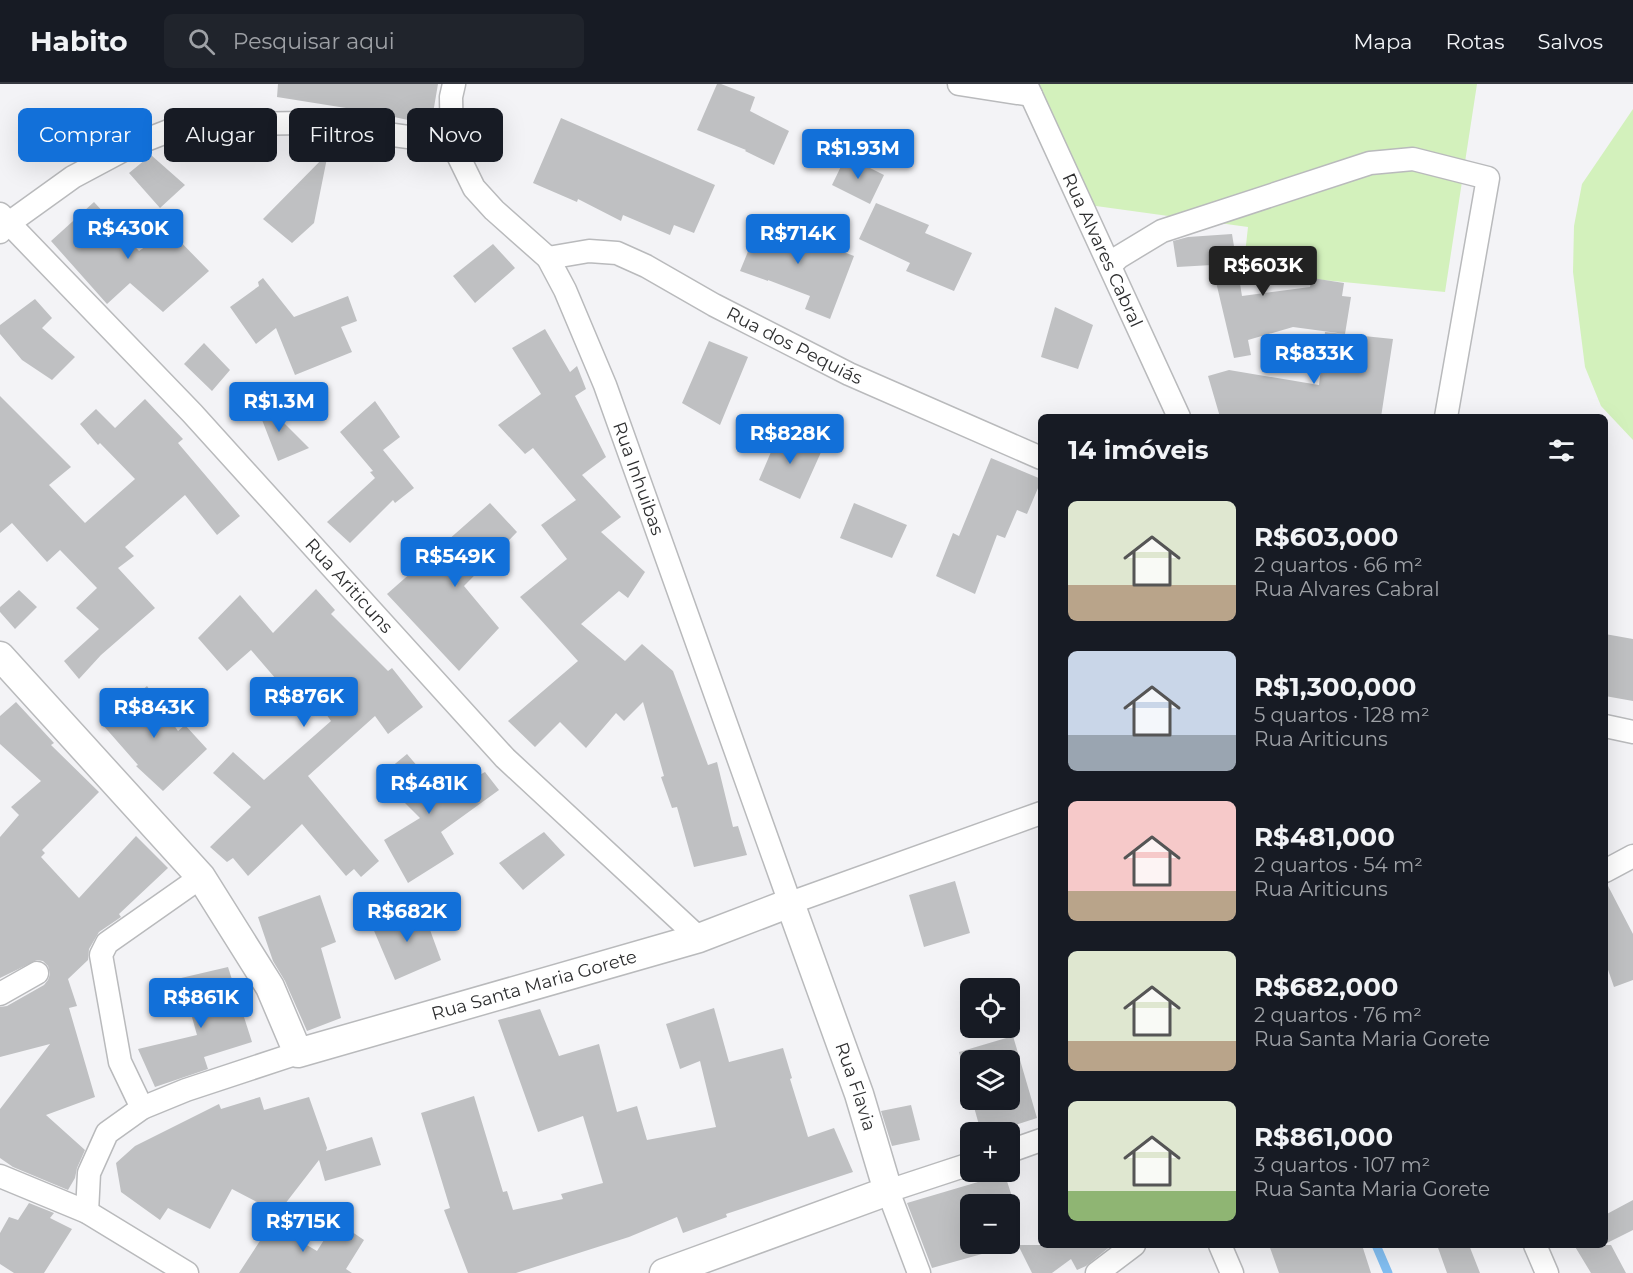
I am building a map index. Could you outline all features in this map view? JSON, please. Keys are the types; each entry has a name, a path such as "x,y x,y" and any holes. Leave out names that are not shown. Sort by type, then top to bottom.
{"street":[{"name":"Rua Inhuibas","path":"451,108 454,84"},
{"path":"959,84 1028,90"},
{"name":"Rua Alvares Cabral","path":"1028,90 1111,265 1178,414"},
{"name":"Rua Ariticuns","path":"407,137 306,123 184,125 133,144 73,177 3,223 192,413 505,758 699,938"},
{"path":"1111,265 1119,257 1162,231 1370,163 1413,159 1488,178 1447,414"},
{"name":"Rua Inhuibas","path":"461,162 474,188 494,210 548,258 565,290 605,385 790,903"},
{"name":"Rua dos Pequiás","path":"548,258 589,251 617,253 646,266 714,305 849,374 1038,457"},
{"path":"0,656 201,877 270,987 298,1053"},
{"path":"1608,727 1633,732"},
{"name":"Rua Santa Maria Gorete","path":"87,1212 89,1173 107,1132 142,1108 186,1090 298,1053 699,938 1038,814"},
{"path":"1608,869 1633,856"},
{"path":"142,1108 120,1062 101,955 107,943 201,877"},
{"name":"Rua Flavia","path":"790,903 859,1094 888,1191 919,1273"},
{"path":"0,994 37,973"},
{"path":"1020,1147 1038,1141"},
{"path":"664,1273 888,1191 960,1167"},
{"path":"0,1176 87,1212 187,1273"},
{"path":"1097,1273 1130,1248"},
{"path":"1221,1248 1232,1273"},
{"path":"1535,1248 1547,1273"}],"green space":[{"path":"1017,84 1477,84 1445,292 1243,272 1248,227 1067,202"},
{"path":"1633,109 1633,440 1601,406 1585,367 1573,272 1574,226 1582,184"}],"building":[{"path":"278,84 438,84 434,108 407,108 407,120 395,117 395,108 346,108 277,97"},
{"path":"717,84 755,97 750,111 789,131 774,165 746,150 697,130"},
{"path":"561,118 715,185 694,233 674,225 670,235 623,215 621,221 578,199 577,202 533,183"},
{"path":"152,156 185,185 160,208 129,173 142,162 152,162"},
{"path":"846,156 884,175 870,204 832,185"},
{"path":"319,162 326,162 314,223 292,243 263,219"},
{"path":"94,202 139,251 169,230 209,271 163,312 130,283 107,304 51,241"},
{"path":"876,203 929,225 925,233 972,253 954,291 906,271 910,263 859,239"},
{"path":"763,215 788,225 786,230 854,256 830,319 805,309 810,296 740,271"},
{"path":"1232,234 1242,296 1310,287 1312,278 1344,283 1342,296 1351,297 1345,334 1293,327 1248,340 1251,355 1234,358 1212,265 1177,267 1173,241 1188,237"},
{"path":"493,244 515,268 475,303 453,276"},
{"path":"263,278 294,317 348,296 357,321 341,327 352,352 295,375 276,328 256,344 230,307 259,286 258,282"},
{"path":"35,299 52,318 42,328 75,357 52,380 22,360 0,334 0,325"},
{"path":"1055,307 1093,325 1078,369 1041,357"},
{"path":"545,329 570,372 577,366 586,389 575,396 606,457 582,475 621,517 601,532 645,572 628,598 619,591 581,624 625,661 642,644 673,671 708,765 717,762 733,827 738,826 747,855 694,867 677,807 672,808 661,777 664,776 643,702 624,721 616,713 586,748 560,722 535,747 508,721 578,661 520,597 567,559 541,525 576,500 533,448 525,454 498,425 541,394 512,348"},
{"path":"1325,332 1393,339 1381,414 1219,414 1208,376 1229,370 1319,385"},
{"path":"709,341 748,357 720,425 682,403"},
{"path":"204,343 230,370 212,391 184,364"},
{"path":"250,389 309,448 278,461"},
{"path":"0,396 71,467 49,485 85,523 135,479 100,443 98,445 80,424 96,409 115,428 145,399 183,439 178,443 240,516 217,535 185,495 125,547 134,556 118,568 155,608 101,655 79,679 64,661 99,629 76,608 97,588 60,550 47,562 12,523 0,533"},
{"path":"375,401 400,437 383,450 414,488 395,503 393,500 350,543 327,522 375,478 370,472 373,471 340,432"},
{"path":"780,431 822,450 800,499 759,480"},
{"path":"991,458 1038,478 1038,488 1027,514 1017,510 1005,538 997,535 975,594 936,576 953,533 959,536"},
{"path":"490,503 517,532 464,586 499,628 459,671 387,594"},
{"path":"854,503 907,525 892,558 840,538"},
{"path":"316,589 335,610 331,614 388,671 392,668 423,707 388,734 375,716 308,776 379,861 361,877 354,869 346,876 302,824 248,876 233,858 227,862 210,847 251,807 213,773 233,752 264,780 331,721 303,681 288,693 251,650 227,671 198,638 240,595 273,633"},
{"path":"19,590 37,607 15,629 0,612 0,607"},
{"path":"1608,635 1633,639 1633,701 1608,697"},
{"path":"147,686 178,731 185,725 207,749 163,791 136,766 138,765 102,724"},
{"path":"16,702 54,743 51,745 99,792 42,850 45,853 41,857 79,898 136,836 168,868 119,914 121,917 99,932 89,949 88,960 68,979 77,1006 69,1008 95,1097 46,1115 85,1150 68,1190 13,1167 0,1158 0,1109 50,1044 0,1057 0,1007 7,1006 44,985 50,974 48,966 43,961 37,960 0,978 0,837 19,815 11,807 41,781 0,744 0,716"},
{"path":"407,754 442,795 485,772 499,790 441,832 454,854 408,883 384,840 420,818 379,777"},
{"path":"544,832 565,855 523,890 499,863"},
{"path":"955,881 970,933 924,947 909,895"},
{"path":"1608,886 1633,934 1633,980 1614,987 1608,970"},
{"path":"320,895 336,942 321,948 341,1018 307,1031 285,981 273,961 258,917"},
{"path":"422,908 441,960 395,980 372,926"},
{"path":"228,967 252,1042 204,1057 208,1069 155,1087 138,1049 197,1035 181,978"},
{"path":"714,1008 729,1062 783,1048 808,1137 834,1128 853,1172 726,1214 727,1217 683,1233 677,1217 629,1237 516,1273 468,1273 444,1210 450,1208 421,1113 474,1096 503,1192 507,1191 513,1210 563,1199 561,1194 603,1183 583,1116 538,1132 498,1020 540,1009 559,1056 599,1044 617,1112 637,1106 647,1140 716,1127 700,1061 680,1069 666,1024"},
{"path":"1014,1038 1017,1050 966,1050"},
{"path":"1020,1060 1037,1118 1020,1123 978,1122 975,1110 1020,1110"},
{"path":"260,1097 264,1110 309,1097 327,1148 326,1151 372,1137 381,1165 325,1181 319,1160 278,1213 232,1189 210,1229 168,1208 160,1220 121,1192 116,1163 135,1146 219,1104 221,1109"},
{"path":"911,1105 920,1140 892,1146 881,1111"},
{"path":"978,1182 1007,1182 1011,1194 960,1194 960,1254 982,1254 932,1268 907,1203"},
{"path":"1633,1200 1633,1230 1608,1242 1608,1213"},
{"path":"29,1203 54,1213 50,1218 72,1229 44,1273 14,1273 0,1264 0,1233 9,1217 18,1220"},
{"path":"336,1221 364,1240 346,1269 352,1273 239,1273 271,1224 317,1251"},
{"path":"1020,1245 1038,1245 1038,1248 1108,1248 1086,1266 1077,1270 1071,1259 1052,1273 1032,1273"},
{"path":"1608,1245 1611,1245 1626,1273 1591,1273 1576,1248 1608,1248"},
{"path":"1270,1248 1363,1248 1371,1273 1279,1273"},
{"path":"1438,1248 1470,1248 1480,1273 1447,1273"}],"waterway":[{"path":"1377,1248 1388,1273"}]}
